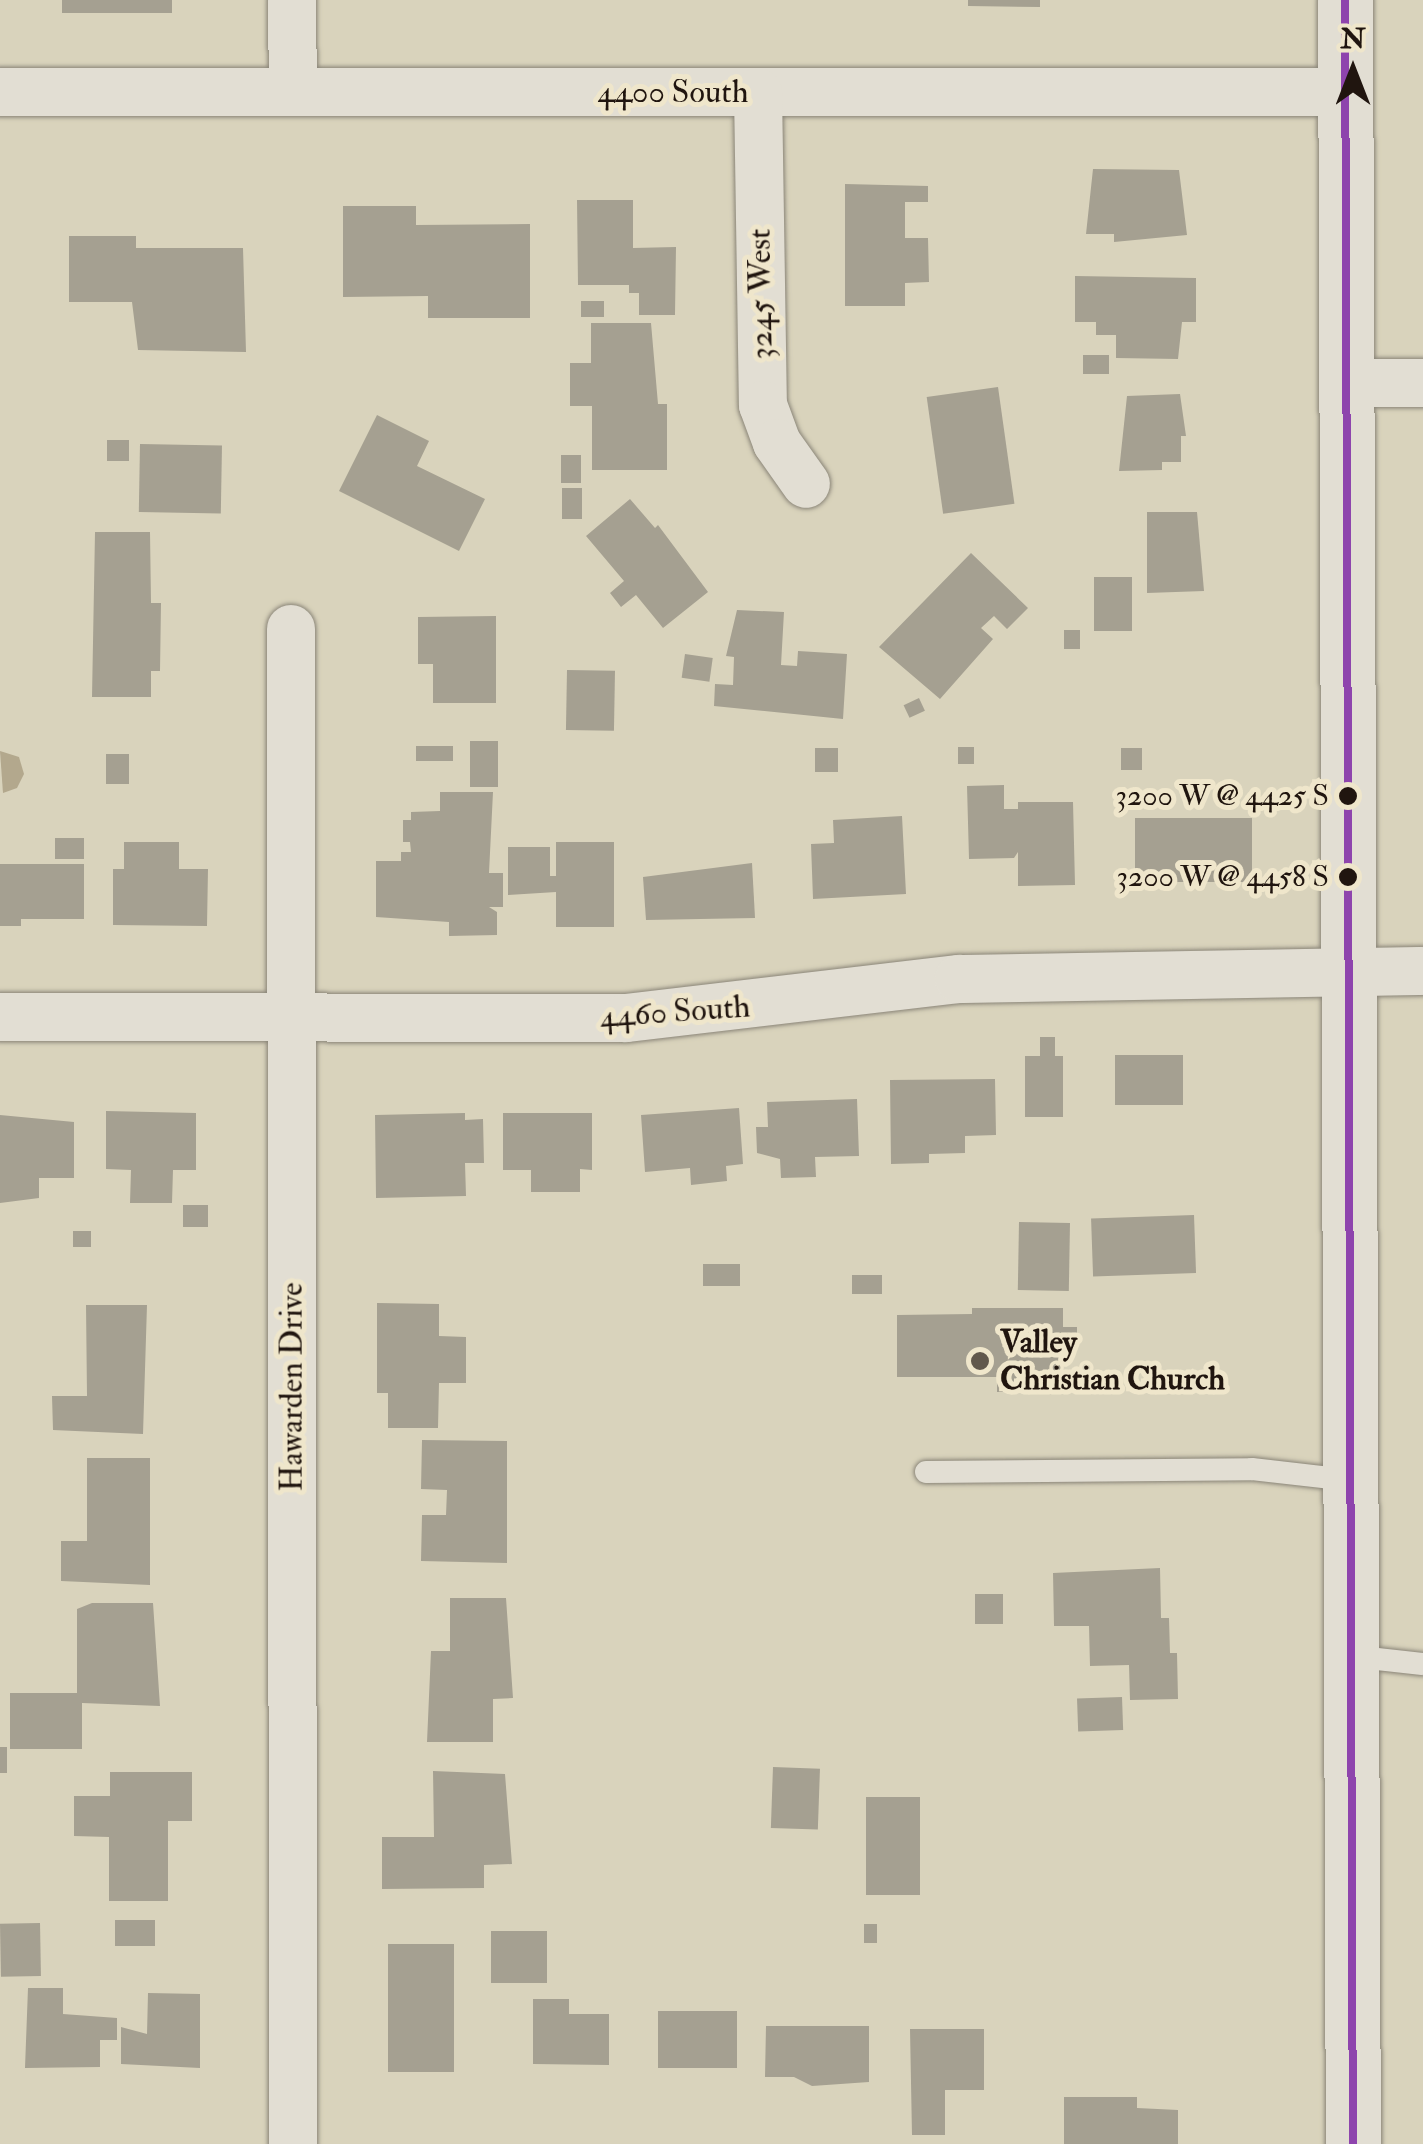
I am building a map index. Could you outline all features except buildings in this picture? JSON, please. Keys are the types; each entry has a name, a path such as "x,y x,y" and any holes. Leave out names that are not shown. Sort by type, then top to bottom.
{"street":[{"path":"292,0 293,92"},
{"path":"1345,0 1352,2144"},
{"name":"4400 South","path":"0,92 1345,92"},
{"name":"3245 West","path":"758,92 763,406 777,443 806,484"},
{"path":"1344,383 1423,383"},
{"name":"Hawarden Drive","path":"291,629 293,2144"},
{"name":"4460 South","path":"0,1017 673,1016 959,978 1423,971"}],"lane":[{"path":"926,1472 1252,1469 1350,1480"},
{"path":"1350,1656 1423,1664"}],"shaded area":[{"path":"0,751 19,757 24,774 17,788 3,793"}],"transit line":[{"path":"1345,0 1353,2144"}],"place":[{"name":"3200 W @ 4425 S","path":"1348,796"},
{"name":"3200 W @ 4458 S","path":"1348,877"},
{"name":"Valley Christian Church","path":"980,1361"}]}
